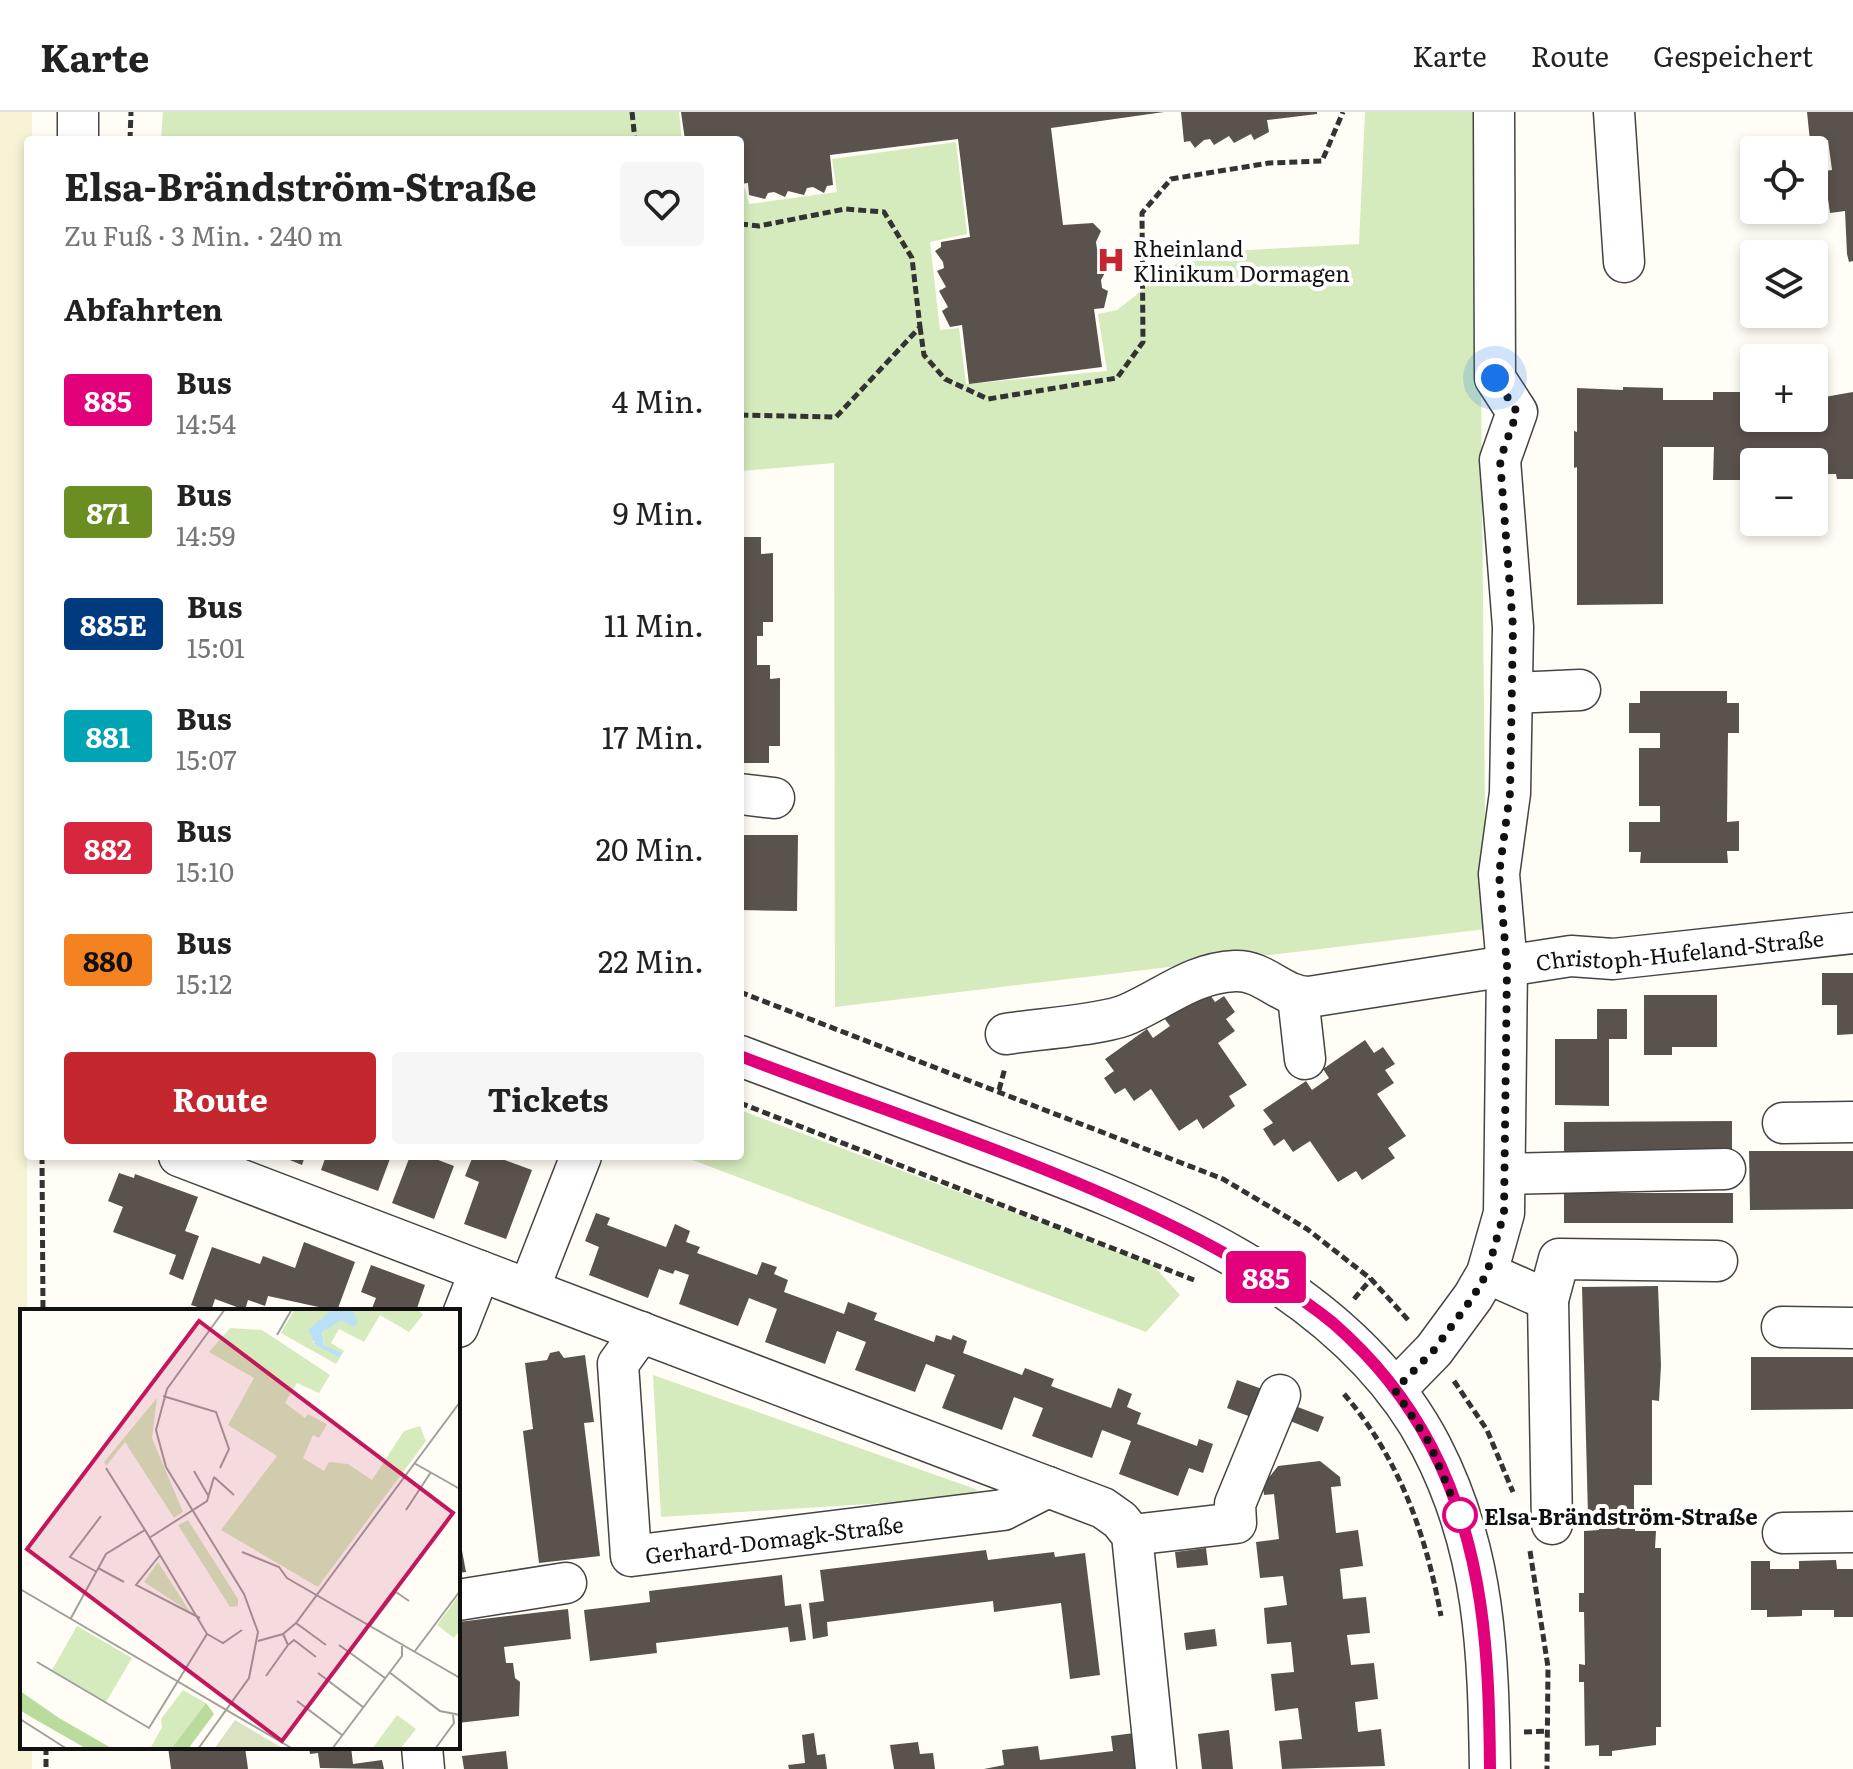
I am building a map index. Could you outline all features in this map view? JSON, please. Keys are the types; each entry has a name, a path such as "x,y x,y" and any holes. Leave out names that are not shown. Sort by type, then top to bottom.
{"street":[{"path":"78,112 78,136"},
{"path":"1395,1390 1434,1350 1487,1273 1504,1213 1507,1174 1507,966 1499,874 1510,793 1513,627 1500,460 1517,412 1495,378 1494,112"},
{"path":"1614,112 1624,262"},
{"path":"1513,693 1580,690"},
{"name":"Christoph-Hufeland-Straße","path":"1298,997 1571,956 1613,959 1853,933"},
{"path":"1006,1034 1125,1016 1181,984 1207,975 1235,971 1264,976 1298,997 1305,1059"},
{"path":"744,1057 1053,1173 1166,1222 1302,1299 1363,1351 1395,1390 1430,1444 1463,1524 1481,1595 1489,1655 1490,1769"},
{"path":"1783,1123 1853,1122"},
{"path":"189,1160 1103,1508 1120,1520 1132,1535 1156,1769"},
{"path":"529,1289 579,1160"},
{"path":"1507,1174 1725,1169"},
{"path":"1552,1524 1548,1300 1559,1259 1717,1261"},
{"path":"460,1322 480,1271"},
{"path":"1487,1273 1548,1300"},
{"path":"1782,1327 1853,1328"},
{"name":"Gerhard-Domagk-Straße","path":"641,1332 618,1364 631,1556 1003,1510 1048,1487"},
{"path":"1132,1535 1236,1523 1235,1504 1280,1395"},
{"path":"1783,1533 1853,1532"},
{"path":"460,1600 566,1583"},
{"path":"422,1749 424,1769"}],"path":[{"path":"130,136 131,112"},
{"path":"632,112 635,136"},
{"path":"744,224 759,226 845,209 884,212 912,258 924,355 945,379 988,399 1117,378 1143,342 1142,213 1171,179 1269,163 1322,161 1343,112"},
{"path":"744,415 836,417 920,327"},
{"path":"744,994 1223,1179"},
{"path":"744,1105 1206,1285"},
{"path":"42,1160 43,1309"},
{"path":"1343,1393 1364,1417 1397,1470 1433,1572 1444,1631"}],"shaded area":[{"path":"0,112 32,112 32,136 24,136 24,1160 27,1160 27,1309 20,1309 20,1749 32,1749 32,1769 0,1769"}],"green space":[{"path":"163,112 679,112 682,136 161,136"},
{"path":"1365,112 1474,112 1481,380 1486,929 835,1007 834,463 744,471 744,188 749,204 837,192 832,159 956,142 967,234 930,242 940,330 959,328 966,384 1107,371 1098,314 1117,310 1190,253 1359,244"},
{"path":"744,1112 1153,1265 1180,1295 1146,1332 693,1160 744,1160"},
{"path":"653,1375 978,1490 963,1498 661,1517"}],"building":[{"path":"681,112 1164,112 1051,128 1063,225 1093,223 1101,231 1096,242 1097,249 1104,250 1098,260 1099,267 1106,271 1101,280 1102,288 1108,291 1104,308 1094,309 1102,367 969,384 962,325 950,327 942,311 948,307 939,291 946,287 937,271 944,268 935,251 941,247 941,242 970,237 958,139 830,155 833,185 827,186 824,193 813,187 807,188 804,195 788,191 785,197 774,192 768,193 765,199 749,195 748,183 744,184 744,136 684,136"},
{"path":"1181,112 1317,114 1267,120 1269,132 1254,140 1251,134 1234,143 1229,136 1214,145 1210,139 1204,140 1195,148 1190,141 1184,142"},
{"path":"1807,112 1853,112 1853,261 1849,262 1847,254 1845,211 1830,213 1828,170 1832,170 1828,136 1809,136"},
{"path":"1623,387 1663,388 1663,400 1713,400 1713,392 1740,392 1740,432 1828,432 1828,396 1853,392 1853,479 1837,479 1836,474 1828,474 1828,448 1740,448 1740,480 1713,480 1714,447 1663,447 1663,604 1577,605 1574,431 1577,432 1577,388 1623,390"},
{"path":"744,537 761,537 761,554 773,553 773,622 763,622 763,636 757,636 757,665 770,665 770,679 780,678 780,746 769,746 769,763 744,763"},
{"path":"1640,691 1727,691 1727,703 1739,703 1739,733 1728,733 1727,822 1739,821 1739,851 1727,851 1728,863 1640,863 1641,852 1629,852 1629,822 1660,822 1660,806 1639,806 1639,748 1660,748 1660,733 1629,733 1629,703 1640,703"},
{"path":"744,835 798,835 797,911 744,910"},
{"path":"1822,973 1853,973 1853,1034 1837,1035 1837,1005 1822,1005"},
{"path":"1206,989 1215,1002 1224,996 1235,1012 1226,1019 1235,1031 1218,1043 1247,1085 1229,1096 1235,1106 1203,1129 1197,1119 1179,1131 1151,1089 1134,1101 1125,1088 1115,1094 1104,1078 1114,1071 1105,1059 1147,1029 1153,1038 1170,1026 1164,1018"},
{"path":"1644,995 1717,995 1717,1047 1672,1047 1672,1055 1644,1055"},
{"path":"1597,1009 1627,1009 1627,1039 1609,1039 1609,1106 1555,1105 1555,1039 1597,1039"},
{"path":"1365,1040 1374,1053 1383,1047 1395,1064 1385,1070 1394,1083 1377,1094 1406,1136 1388,1148 1395,1158 1362,1180 1356,1171 1338,1182 1310,1141 1293,1152 1284,1139 1274,1146 1263,1129 1273,1123 1263,1110 1306,1081 1312,1090 1329,1078 1323,1069"},
{"path":"1732,1121 1732,1152 1564,1152 1564,1122"},
{"path":"1749,1151 1853,1151 1853,1209 1750,1210"},
{"path":"325,1160 390,1160 378,1191 321,1170"},
{"path":"408,1160 438,1160 454,1166 434,1219 392,1203"},
{"path":"471,1160 505,1160 532,1170 506,1239 464,1224 479,1182 465,1176"},
{"path":"119,1173 134,1178 135,1174 198,1197 185,1231 199,1236 183,1280 169,1274 176,1255 113,1232 123,1207 108,1201"},
{"path":"1564,1193 1733,1193 1733,1223 1564,1223"},
{"path":"596,1213 610,1218 607,1225 666,1247 675,1224 690,1231 686,1242 700,1247 697,1253 757,1275 762,1262 777,1267 774,1274 788,1280 784,1292 844,1314 848,1302 877,1313 874,1320 934,1342 936,1335 951,1340 953,1335 967,1341 963,1353 1022,1375 1025,1368 1054,1379 1051,1386 1111,1408 1118,1388 1132,1394 1127,1407 1141,1413 1137,1424 1197,1446 1199,1439 1213,1444 1203,1473 1189,1468 1178,1496 1119,1474 1131,1441 1102,1430 1092,1458 1032,1436 1043,1408 1014,1397 1002,1430 942,1408 955,1375 926,1364 915,1392 855,1370 866,1342 837,1331 825,1364 765,1342 777,1309 749,1298 738,1326 679,1304 689,1275 675,1270 673,1274 659,1269 648,1298 589,1275 599,1247 585,1241"},
{"path":"304,1242 355,1262 338,1309 268,1296 265,1306 248,1300 245,1309 215,1299 212,1309 191,1305 212,1247 260,1264 263,1256 295,1268"},
{"path":"371,1265 425,1285 417,1309 372,1309 376,1298 361,1292"},
{"path":"1658,1286 1661,1365 1659,1401 1652,1400 1652,1485 1634,1485 1634,1515 1588,1515 1582,1287"},
{"path":"559,1351 564,1358 585,1355 594,1422 584,1423 600,1556 539,1563 523,1431 533,1429 525,1363 547,1360 550,1353"},
{"path":"1751,1357 1853,1357 1853,1409 1751,1410"},
{"path":"1237,1380 1265,1390 1254,1418 1227,1408"},
{"path":"1295,1406 1324,1417 1318,1432 1290,1421"},
{"path":"1320,1461 1340,1477 1341,1486 1331,1487 1336,1533 1358,1530 1363,1566 1340,1569 1343,1599 1366,1597 1370,1633 1347,1635 1351,1665 1374,1663 1378,1699 1355,1702 1358,1732 1381,1729 1385,1766 1282,1769 1279,1741 1302,1739 1298,1708 1275,1711 1271,1674 1294,1672 1291,1642 1267,1644 1264,1608 1287,1605 1283,1576 1260,1578 1256,1542 1279,1539 1274,1494 1264,1495 1263,1485 1278,1466"},
{"path":"1599,1520 1611,1520 1611,1525 1635,1525 1635,1531 1656,1531 1655,1548 1661,1548 1661,1727 1656,1727 1656,1745 1612,1751 1612,1756 1599,1756 1599,1745 1585,1746 1584,1682 1579,1682 1579,1664 1585,1665 1584,1612 1579,1612 1579,1593 1584,1593 1584,1531 1599,1530"},
{"path":"460,1540 466,1572 460,1573"},
{"path":"1206,1548 1208,1565 1177,1568 1175,1552"},
{"path":"986,1550 988,1560 1054,1552 1055,1557 1085,1553 1100,1675 1070,1679 1061,1603 994,1612 993,1601 827,1622 828,1636 813,1639 809,1603 824,1601 820,1570"},
{"path":"1836,1560 1837,1569 1853,1569 1853,1617 1834,1617 1834,1610 1802,1610 1802,1616 1767,1617 1767,1610 1751,1610 1751,1561 1770,1561 1770,1569 1799,1569 1799,1561"},
{"path":"782,1575 785,1606 801,1604 806,1640 790,1642 788,1627 656,1643 657,1653 590,1661 584,1610 650,1602 649,1591"},
{"path":"568,1609 571,1639 504,1647 506,1663 513,1663 515,1678 520,1682 519,1716 460,1723 460,1622"},
{"path":"1215,1629 1217,1646 1186,1650 1184,1633"},
{"path":"1229,1730 1233,1769 1202,1769 1198,1734"},
{"path":"814,1733 817,1755 825,1754 827,1769 789,1769 788,1765 805,1763 802,1735"},
{"path":"1134,1733 1138,1769 984,1769 1004,1765 1002,1750 1038,1746 1040,1760 1113,1751 1111,1736"},
{"path":"918,1742 920,1754 933,1753 935,1769 894,1769 890,1745"},
{"path":"168,1749 245,1749 248,1769 171,1769"},
{"path":"309,1749 351,1749 353,1764 382,1760 384,1769 320,1768 318,1753 310,1754"},
{"path":"506,1751 508,1769 464,1769 462,1756"}],"bus line":[{"name":"885","path":"744,1057 1053,1173 1166,1222 1250,1266 1302,1299 1363,1351 1395,1390 1430,1444 1463,1524 1481,1595 1489,1655 1490,1769"}],"place":[{"name":"Rheinland Klinikum Dormagen","path":"1111,260"},
{"name":"Elsa-Brändström-Straße","path":"1460,1515"}],"route":[{"path":"1460,1515 1463,1524 1430,1444 1395,1390 1434,1350 1473,1297 1487,1273 1504,1213 1507,1174 1507,966 1499,874 1510,793 1513,627 1500,460 1517,412 1495,378"}]}
